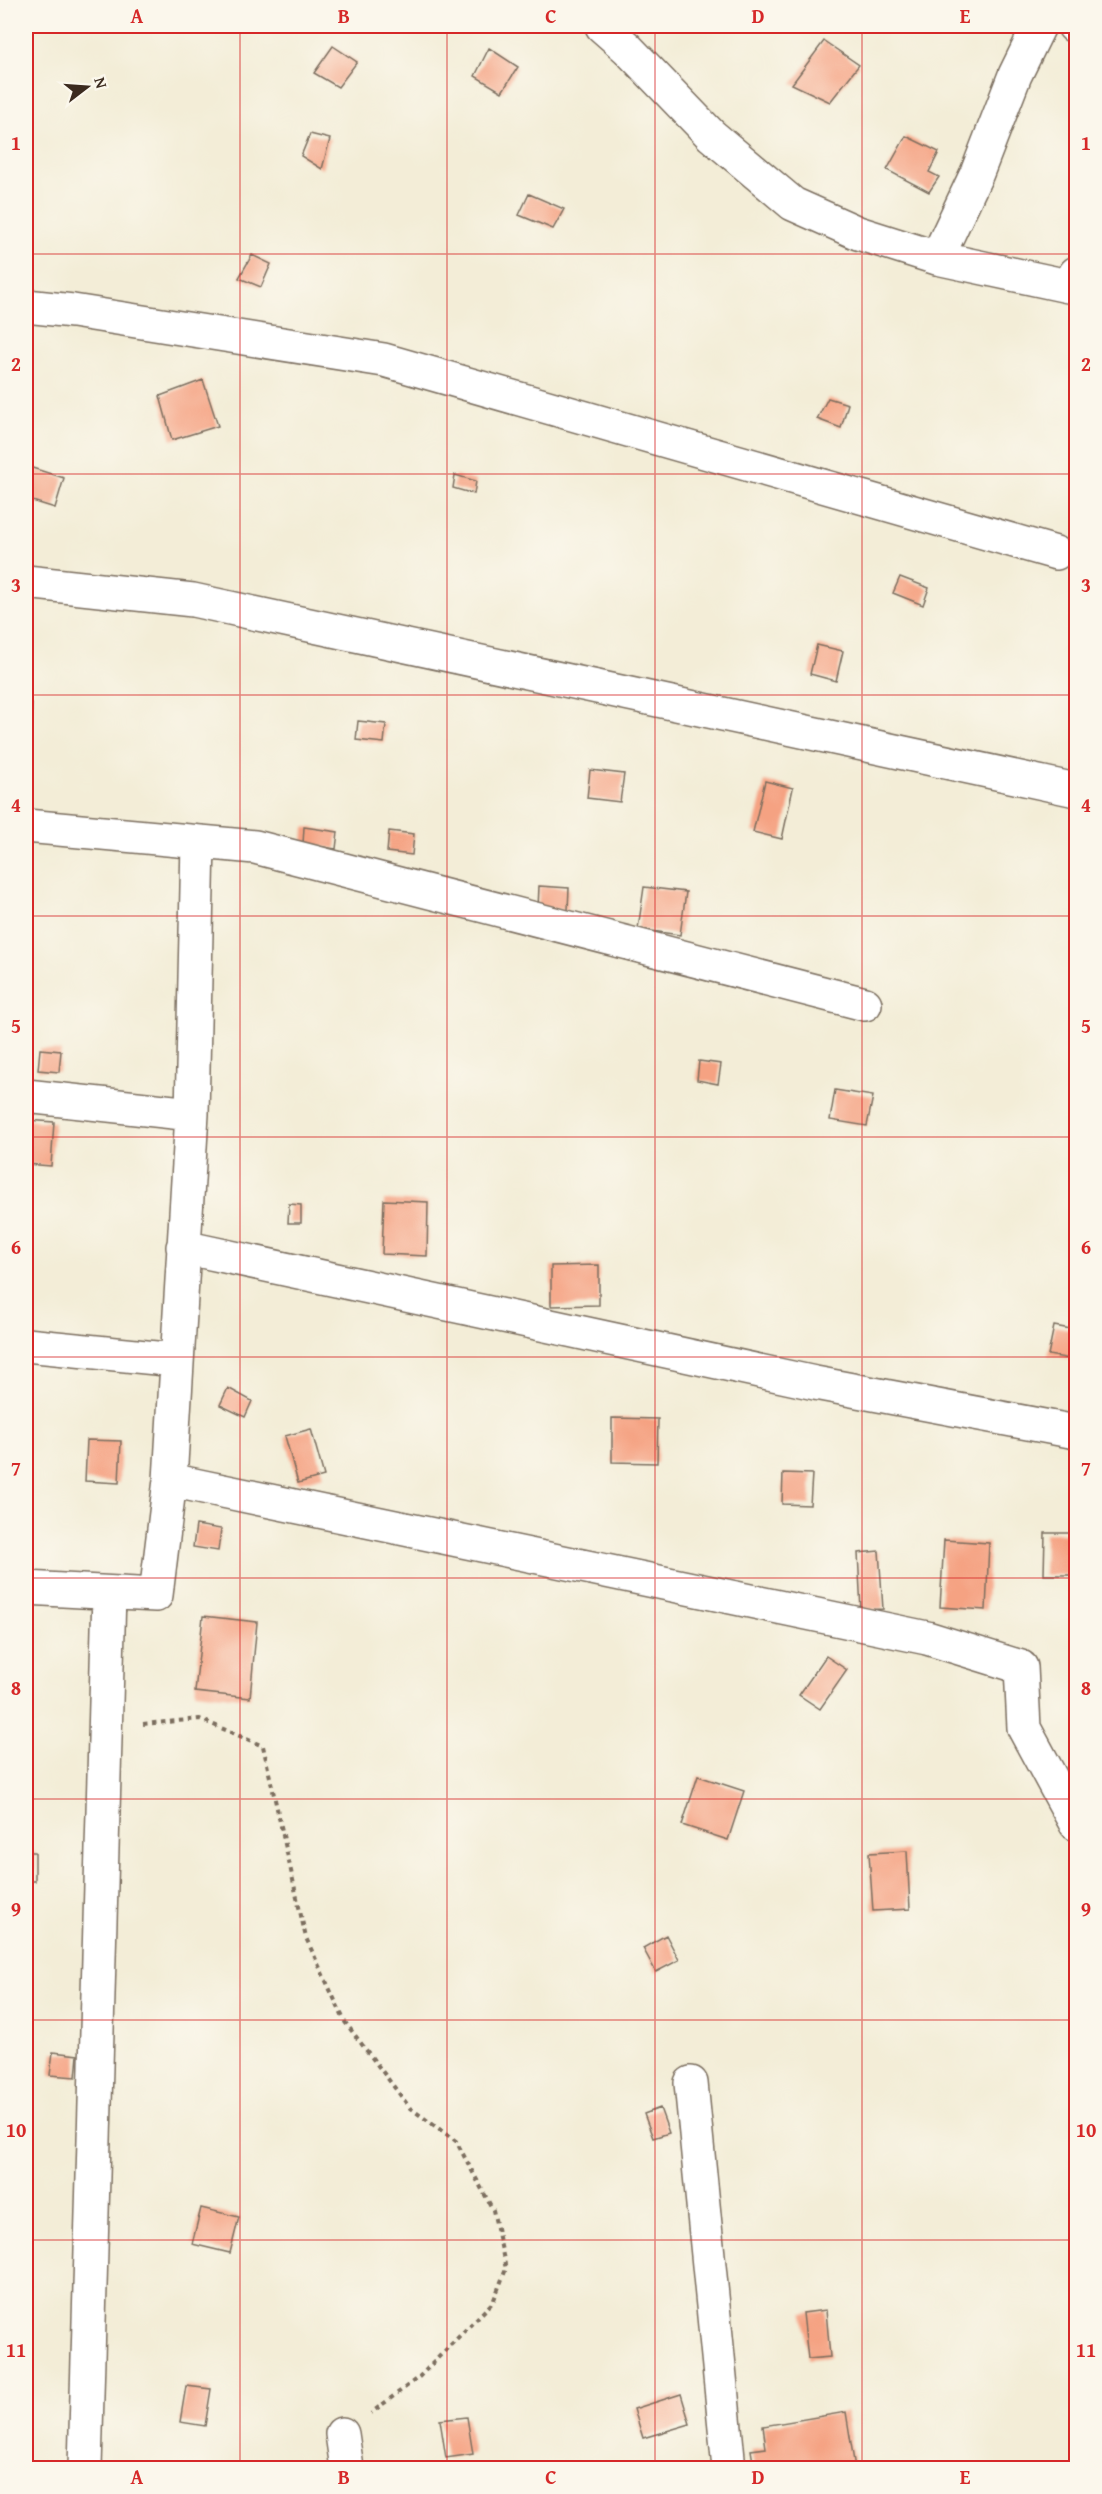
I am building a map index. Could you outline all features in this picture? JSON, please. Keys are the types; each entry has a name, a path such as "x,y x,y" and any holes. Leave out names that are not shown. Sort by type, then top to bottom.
{"street":[{"path":"602,26 627,48 711,135 793,204 858,233 937,258 1068,286 1077,273"},
{"path":"937,258 977,173 1015,75 1039,26"},
{"path":"26,306 73,311 384,360 1056,553"},
{"path":"26,582 193,600 1077,790"},
{"path":"26,826 255,847 865,1004"},
{"path":"26,1588 156,1595 170,1480 192,1114 198,842"},
{"path":"26,1096 192,1114"},
{"path":"183,1247 803,1381 1077,1432"},
{"path":"26,1345 176,1360"},
{"path":"170,1480 927,1638 1021,1668 1024,1728 1077,1824"},
{"path":"85,2469 110,1593"},
{"path":"691,2083 729,2469"},
{"path":"342,2434 346,2469"}],"path":[{"path":"106,1726 200,1719 263,1746 306,1938 345,2022 410,2108 456,2141 493,2210 506,2269 493,2302 419,2377 342,2434"}],"building":[{"path":"824,41 859,65 830,102 792,84"},
{"path":"333,46 357,62 338,87 314,73"},
{"path":"489,48 518,67 502,92 475,76"},
{"path":"310,134 330,139 322,169 301,156"},
{"path":"906,136 939,152 929,172 939,177 929,192 887,170"},
{"path":"529,194 564,209 553,229 519,215"},
{"path":"252,255 271,264 261,287 239,278"},
{"path":"203,380 218,426 172,440 160,396"},
{"path":"828,398 848,404 841,428 817,419"},
{"path":"26,466 64,478 55,508 26,499"},
{"path":"455,475 476,481 474,494 453,488"},
{"path":"900,577 929,588 923,605 893,593"},
{"path":"817,645 843,651 836,681 810,674"},
{"path":"26,702 32,703 28,800 26,800"},
{"path":"358,721 386,724 384,743 356,740"},
{"path":"590,770 624,774 620,802 587,798"},
{"path":"765,781 793,788 782,839 753,832"},
{"path":"304,827 338,832 336,849 303,844"},
{"path":"389,831 414,834 412,855 387,852"},
{"path":"539,886 569,888 568,910 538,908"},
{"path":"644,887 686,892 680,935 638,929"},
{"path":"40,1049 61,1051 59,1072 38,1070"},
{"path":"699,1061 721,1064 718,1084 697,1080"},
{"path":"835,1090 873,1096 867,1126 830,1120"},
{"path":"26,1120 54,1122 51,1166 26,1164"},
{"path":"384,1200 428,1202 427,1256 382,1254"},
{"path":"289,1204 301,1205 301,1223 288,1223"},
{"path":"599,1265 599,1305 551,1306 551,1266"},
{"path":"1054,1326 1076,1330 1076,1360 1048,1355"},
{"path":"228,1388 252,1401 245,1417 220,1405"},
{"path":"612,1418 658,1419 657,1463 612,1462"},
{"path":"311,1429 324,1476 298,1483 285,1436"},
{"path":"87,1440 121,1441 119,1483 85,1481"},
{"path":"783,1473 812,1474 810,1505 782,1504"},
{"path":"196,1525 221,1529 218,1551 193,1547"},
{"path":"1045,1533 1076,1533 1076,1575 1044,1575"},
{"path":"944,1540 989,1543 986,1610 940,1607"},
{"path":"879,1551 883,1609 861,1610 858,1553"},
{"path":"203,1616 257,1622 250,1698 195,1692"},
{"path":"826,1656 847,1670 820,1709 799,1695"},
{"path":"698,1776 744,1791 728,1840 682,1825"},
{"path":"907,1851 910,1909 873,1911 869,1853"},
{"path":"26,1852 35,1852 35,1881 26,1881"},
{"path":"666,1935 679,1960 656,1972 643,1948"},
{"path":"53,2052 78,2055 76,2077 50,2075"},
{"path":"660,2108 669,2133 653,2138 644,2114"},
{"path":"201,2208 239,2217 230,2253 192,2244"},
{"path":"826,2310 830,2357 808,2359 803,2313"},
{"path":"186,2386 211,2389 205,2426 180,2422"},
{"path":"681,2394 690,2424 643,2438 634,2409"},
{"path":"846,2412 855,2468 754,2468 751,2450 766,2448 763,2426"},
{"path":"467,2417 473,2454 446,2458 440,2420"}]}
